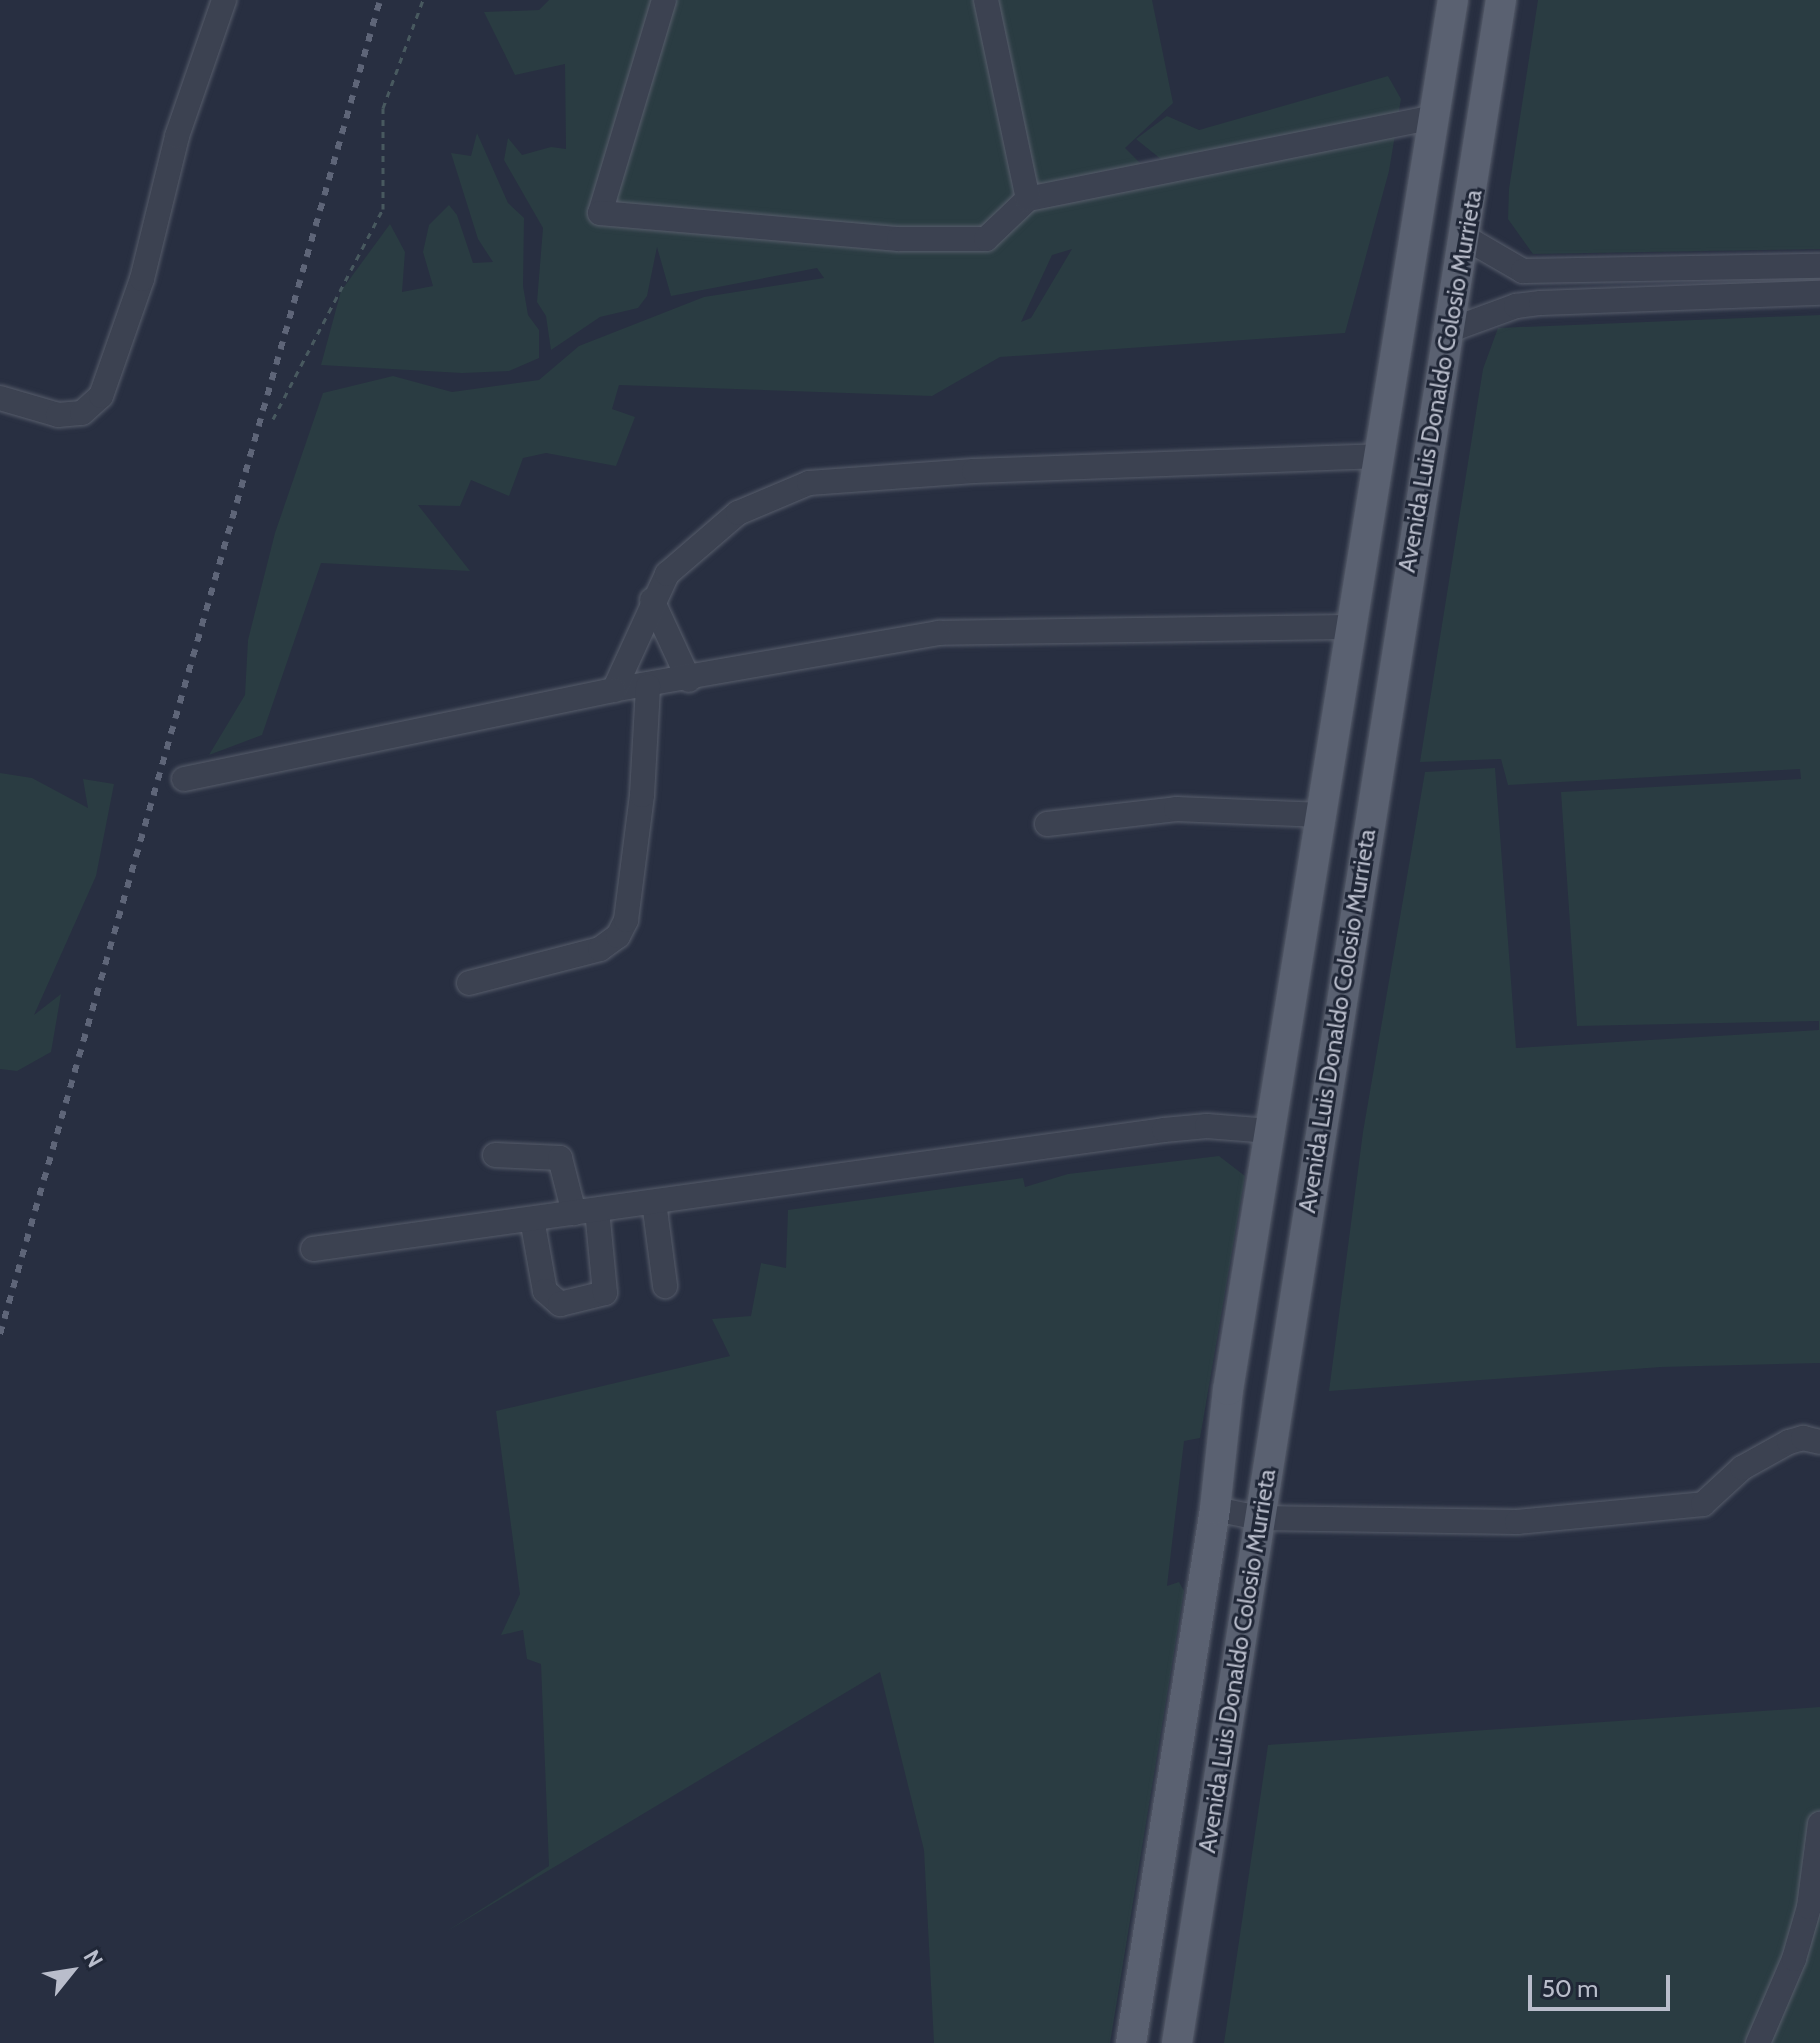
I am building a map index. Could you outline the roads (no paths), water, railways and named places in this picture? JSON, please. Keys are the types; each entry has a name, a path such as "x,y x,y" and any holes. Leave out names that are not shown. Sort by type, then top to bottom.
{"main road":[{"name":"Avenida Luis Donaldo Colosio Murrieta","path":"1131,2043 1215,1509 1270,1131 1453,0"},
{"name":"Avenida Luis Donaldo Colosio Murrieta","path":"1177,2043 1445,332 1466,238 1501,0"},
{"path":"1351,627 1398,635"}],"lane":[{"path":"0,398 58,415 82,413 101,396 142,279 177,136 224,0"},
{"path":"664,0 600,213 899,239 986,239 1028,199 1435,117"},
{"path":"986,0 1028,199"},
{"path":"1466,238 1523,271 1820,266"},
{"path":"1516,306 1523,271"},
{"path":"1445,332 1516,306 1820,293"},
{"path":"614,690 652,600 667,574 704,538 738,513 809,483 974,471 1380,456"},
{"path":"652,600 689,680"},
{"path":"184,779 614,690 689,680 939,633 1351,627"},
{"path":"469,983 600,949 618,936 626,920 642,795 648,686"},
{"path":"1047,824 1176,809 1322,815"},
{"path":"313,1249 1164,1130 1207,1126 1270,1131"},
{"path":"495,1155 560,1158 586,1212 605,1293 560,1304 545,1291 532,1219"},
{"path":"654,1202 665,1286"},
{"path":"1215,1509 1259,1518 1517,1522 1703,1504 1742,1468 1789,1442 1820,1442"},
{"path":"1758,2043 1794,1959 1809,1907 1820,1824"}],"railway":[{"path":"0,1334 380,0"}]}
